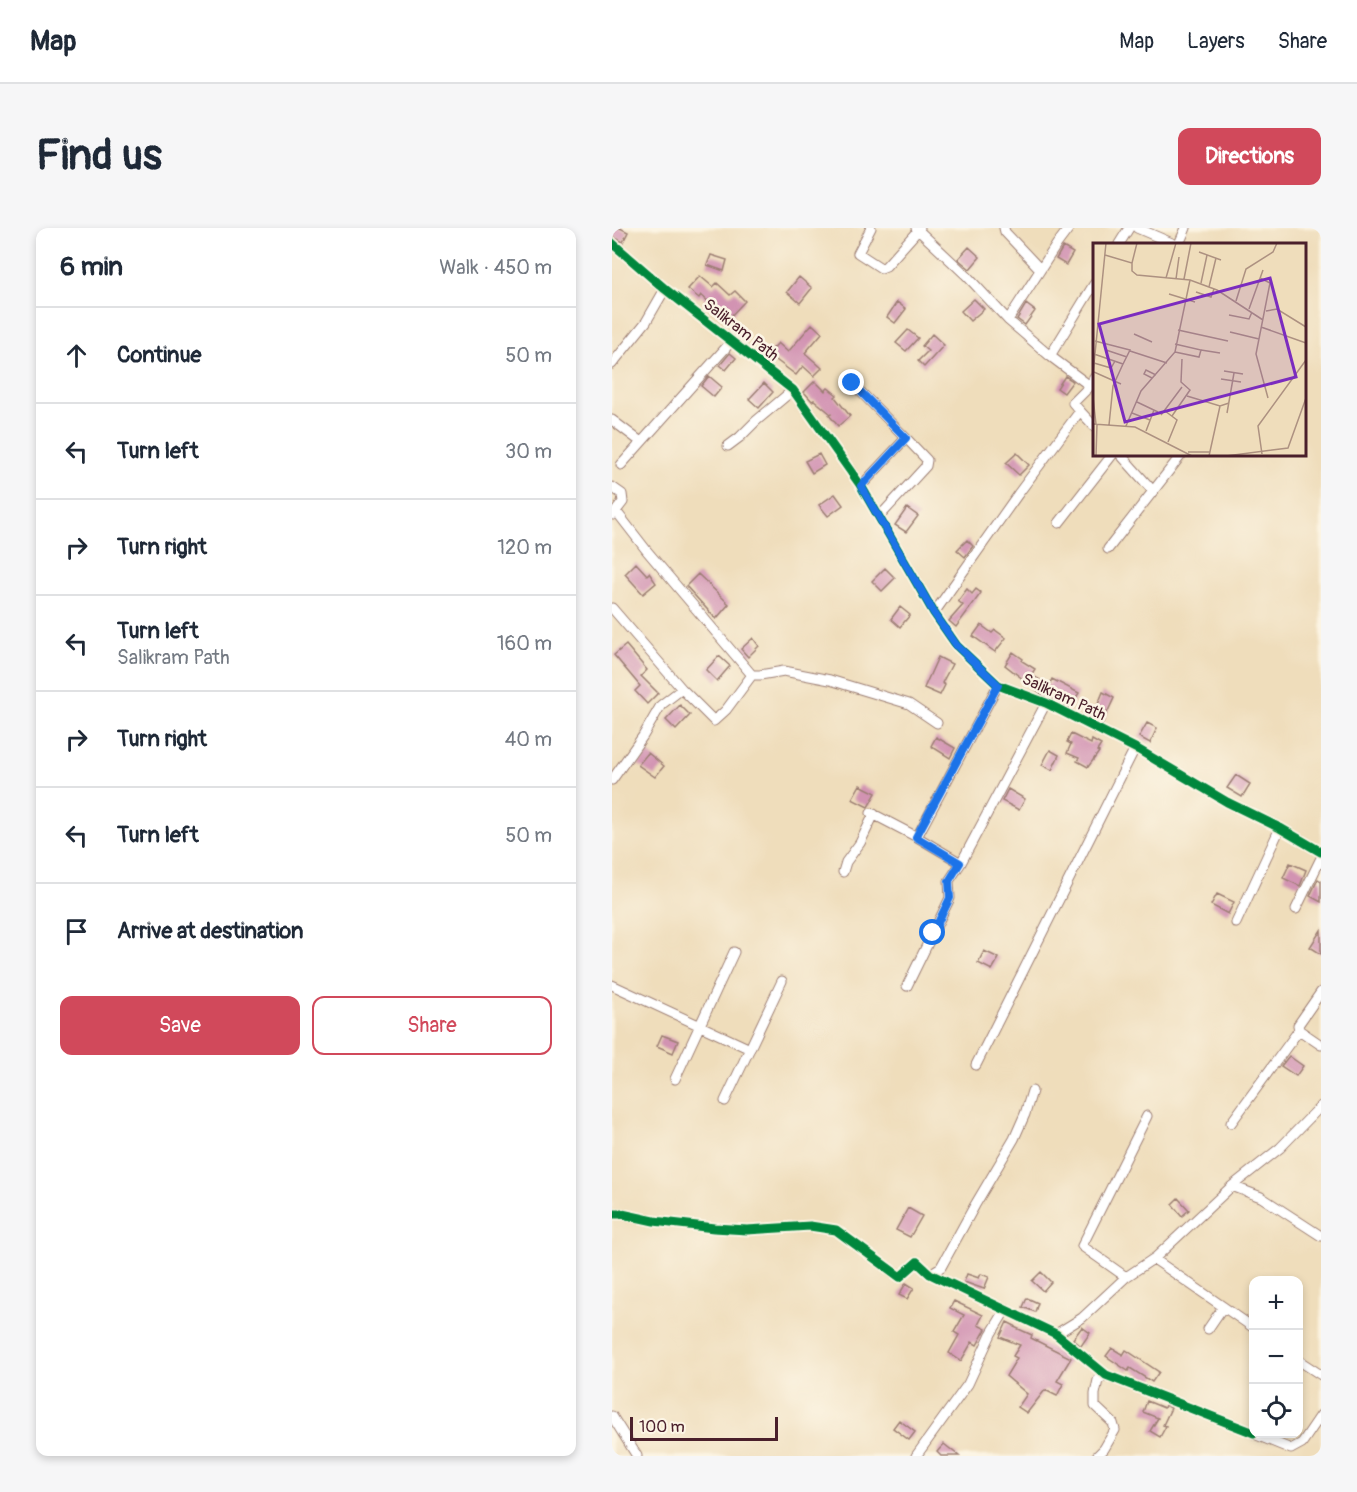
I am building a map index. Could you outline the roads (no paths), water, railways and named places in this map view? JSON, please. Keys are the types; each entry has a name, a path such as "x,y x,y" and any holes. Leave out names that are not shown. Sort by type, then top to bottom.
{"street":[{"path":"871,228 858,253 881,268 886,266 918,228 1008,320 1050,356 1092,382 1073,403 1093,424"},
{"path":"1004,228 1005,232 1040,269"},
{"path":"1008,320 1069,228"},
{"path":"1120,243 1129,228"},
{"path":"1137,228 1172,243"},
{"path":"1179,243 1186,228"},
{"name":"Salikram Path","path":"612,243 665,289 793,390 880,516 934,613 957,646 998,685 1046,703 1136,748 1227,802 1280,828 1321,852"},
{"path":"1050,356 1093,287"},
{"path":"612,364 646,322 665,289"},
{"path":"621,465 731,342"},
{"path":"852,383 928,463 880,516"},
{"path":"728,446 793,390"},
{"path":"934,613 1080,411"},
{"path":"612,420 641,442"},
{"path":"861,486 906,438"},
{"path":"1059,523 1111,456"},
{"path":"1122,456 1153,491"},
{"path":"1108,549 1180,456"},
{"path":"612,487 622,494 623,502 614,513 752,675 784,671 830,680 909,704 937,723"},
{"path":"612,608 682,689 714,722 752,675"},
{"path":"916,837 998,685"},
{"path":"612,780 643,736 661,705 682,689"},
{"path":"907,986 950,898 949,881 1046,703"},
{"path":"976,1065 1136,748"},
{"path":"843,872 846,862 860,843 872,813 960,863"},
{"path":"1236,923 1280,828"},
{"path":"1296,909 1321,858"},
{"path":"675,1079 734,952"},
{"path":"725,1101 782,981"},
{"path":"612,985 750,1049"},
{"path":"1231,1124 1299,1030 1298,1025 1321,992"},
{"path":"1299,1030 1321,1045"},
{"path":"930,1274 940,1267 1014,1139 1032,1091"},
{"path":"1056,1334 1082,1318 1126,1277 1154,1259 1232,1186 1280,1148 1321,1106"},
{"path":"1126,1277 1082,1246 1147,1116"},
{"path":"1232,1186 1261,1197 1321,1236"},
{"path":"612,1214 714,1228 747,1230 810,1226 836,1230 900,1277 917,1262 930,1274 1056,1334 1106,1374 1249,1431"},
{"path":"1154,1259 1249,1324"},
{"path":"1208,1329 1224,1307"},
{"path":"916,1456 968,1384 991,1334 1006,1309"},
{"path":"1303,1363 1321,1375"},
{"path":"1097,1456 1116,1430 1113,1423 1095,1406 1098,1380 1106,1374"},
{"path":"1266,1438 1291,1449 1302,1443 1321,1415"},
{"path":"612,1416 637,1456"}]}
